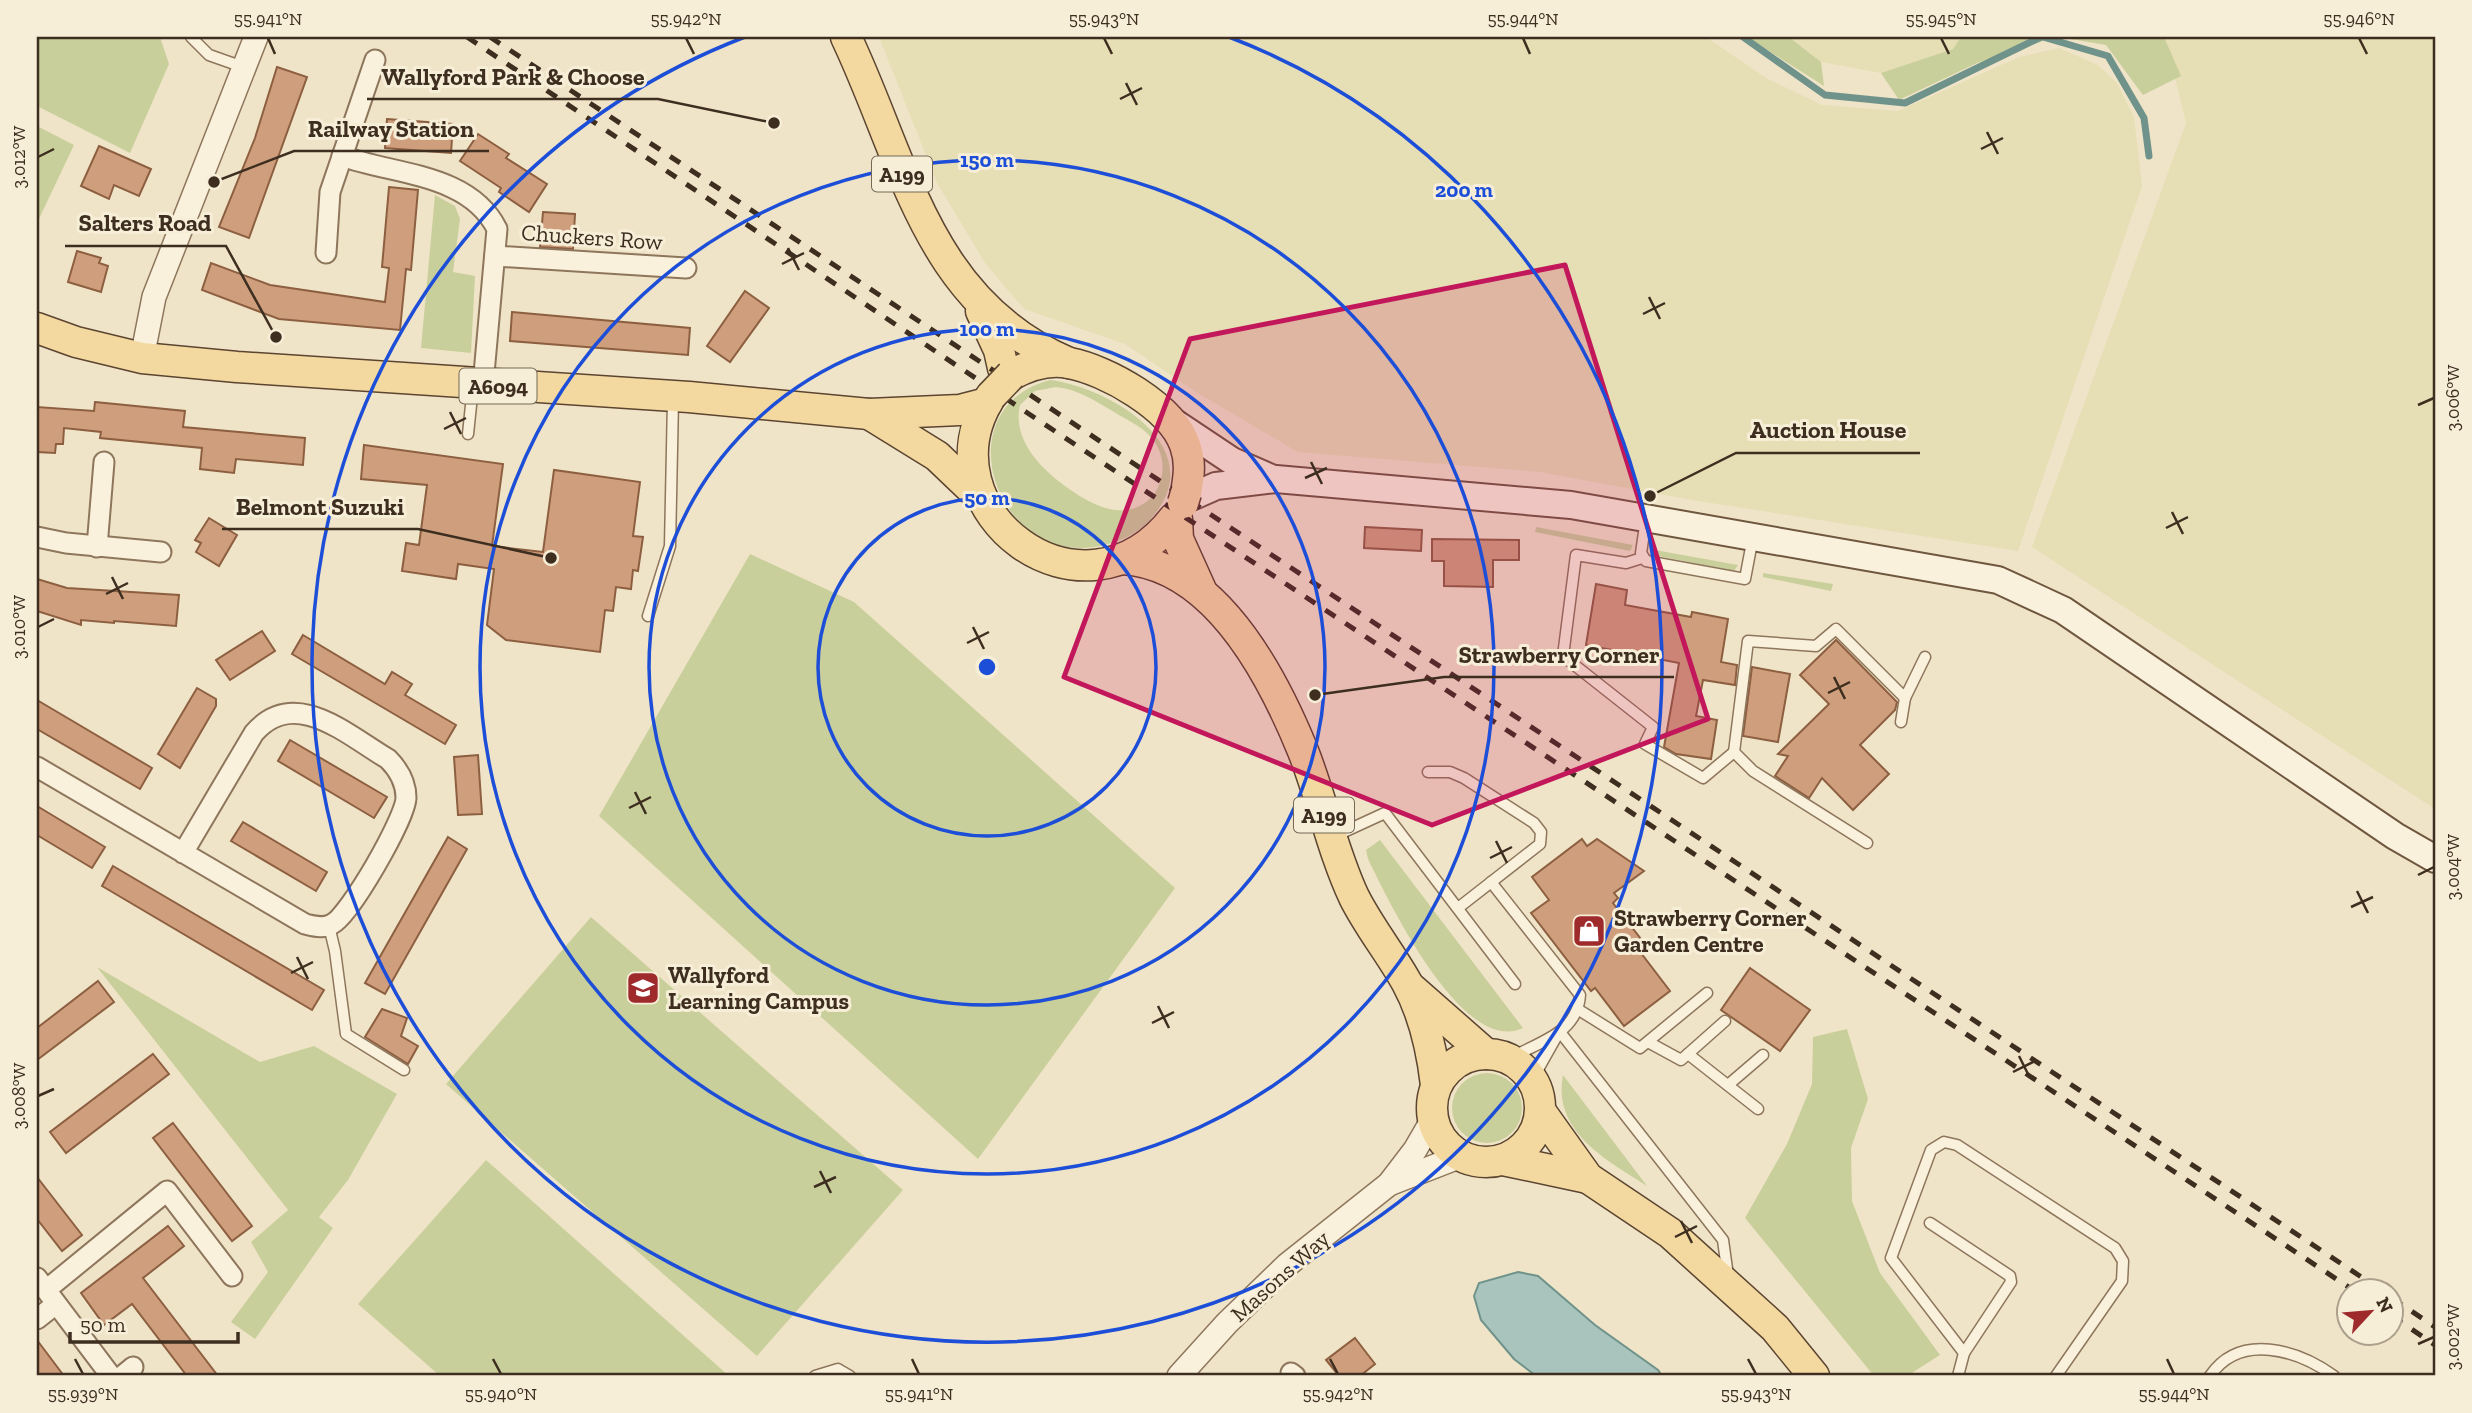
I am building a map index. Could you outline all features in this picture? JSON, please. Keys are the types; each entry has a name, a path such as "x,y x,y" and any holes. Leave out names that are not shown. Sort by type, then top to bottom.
{"main road":[{"name":"A199","path":"846,37 919,211 934,240 976,301 996,342 999,385 975,441 974,464 985,502 1008,535 1025,549 1048,559 1093,566 1123,559 1149,543 1181,507"},
{"name":"A199","path":"976,301 994,318 1034,347 1135,392 1172,421 1185,444 1189,460 1178,539 1201,590 1245,642 1264,673 1302,750 1355,897 1408,986 1431,1047 1436,1085 1432,1102 1433,1119"},
{"name":"A6094","path":"37,328 76,342 142,358 673,396 869,414 960,410 999,385"},
{"name":"A199","path":"999,385 1037,364 1069,363"},
{"name":"A6094","path":"869,414 937,456 985,502"},
{"path":"1172,421 1233,461 1276,479"},
{"path":"1181,507 1216,486 1276,479 1572,505 1998,580 2063,610 2395,835 2435,859"},
{"name":"A199","path":"1123,559 1159,566 1201,590"},
{"name":"A199","path":"1408,986 1498,1057 1532,1080"},
{"path":"1436,1085 1461,1060 1498,1057"},
{"path":"1532,1080 1539,1097 1541,1112 1588,1178 1670,1233 1775,1328 1814,1376"},
{"path":"1503,1160 1516,1154 1531,1139 1541,1112"},
{"path":"1433,1119 1445,1144 1461,1156 1479,1162 1503,1160 1588,1178"}],"street":[{"path":"142,358 154,297 256,37"},
{"path":"326,253 330,192 375,60"},
{"name":"Chuckers Row","path":"342,156 370,166 448,184 489,214 497,229 478,384"},
{"name":"Chuckers Row","path":"495,256 686,268"},
{"path":"97,547 104,462"},
{"path":"37,537 97,547 161,552"},
{"path":"37,767 183,853 305,924 329,926 345,912 401,817 406,796 401,775 387,759 313,715 281,713 262,724 183,853"},
{"name":"Masons Way","path":"1179,1376 1227,1323 1287,1265 1389,1184 1415,1150 1433,1119"},
{"name":"Masons Way","path":"1389,1184 1461,1156"},
{"path":"37,1319 46,1291 167,1191 232,1276"},
{"path":"46,1291 111,1376"}],"lane":[{"path":"191,37 209,55 243,67"},
{"path":"468,434 478,384"},
{"path":"648,616 670,546 673,396"},
{"path":"1642,558 1646,519"},
{"path":"1754,537 1745,579 1642,558 1626,563 1576,555 1563,656 1653,727 1645,744 1703,778 1734,752 1748,641 1815,646 1836,629 1905,698"},
{"path":"1901,722 1905,698 1925,657"},
{"path":"1734,752 1752,771 1867,843"},
{"path":"1428,772 1450,772 1464,778 1534,823 1541,832 1539,844 1458,908"},
{"path":"1332,838 1385,813 1514,984"},
{"path":"1491,882 1580,995 1575,1019 1560,1032 1532,1080"},
{"path":"329,926 346,1034 404,1070"},
{"path":"1579,1010 1640,1048 1707,993"},
{"path":"1648,1042 1681,1060 1725,1021"},
{"path":"1498,1057 1560,1032"},
{"path":"1560,1032 1723,1240 1730,1287"},
{"path":"1688,1054 1758,1109"},
{"path":"1728,1085 1763,1055"},
{"path":"1964,1353 1891,1258 1931,1150 1944,1142 1957,1145 2115,1248 2123,1261 2122,1281 2056,1376"},
{"path":"1930,1223 2010,1276 2011,1282 1964,1353 1958,1376"},
{"path":"2210,1376 2219,1363 2254,1349 2288,1351 2334,1376"},
{"path":"815,1376 838,1369 850,1376"}],"highlighted area":[{"path":"1565,265 1708,719 1432,825 1064,677 1190,339"}],"shaded area":[{"path":"879,37 1706,37 1766,78 1822,105 1898,111 2019,57 2059,48 2098,65 2117,83 2134,117 2142,186 2018,551 1692,500 1540,472 1298,452 1196,392 1125,344 1024,309 985,263 937,183"},
{"path":"1789,37 1961,37 1953,49 1881,73 1821,62"},
{"path":"2165,37 2435,37 2435,809 2032,547 2186,123"}],"green space":[{"path":"37,37 160,37 169,64 130,153 37,106"},
{"path":"1747,37 1789,37 1821,62 1824,86"},
{"path":"1961,37 2055,37 1977,63 1899,100 1881,73 1953,49"},
{"path":"2059,37 2164,37 2181,76 2143,95 2106,45"},
{"path":"37,126 74,145 37,223"},
{"path":"435,195 455,206 460,219 453,272 475,276 471,353 421,348"},
{"path":"1050,380 1094,392 1138,418 1155,435 1167,455 1170,477 1164,500 1144,526 1127,537 1084,548 1047,541 1019,521 999,492 991,458 996,426 1015,398","holes":["1056,387 1086,396 1138,426 1150,436 1162,460 1162,473 1159,485 1143,504 1131,509 1116,510 1089,501 1053,477 1029,450 1019,424 1020,405 1035,391"]},
{"path":"1536,527 1633,545 1630,551 1535,532"},
{"path":"1655,550 1738,565 1734,571 1653,555"},
{"path":"750,554 854,602 1175,888 978,1159 599,816"},
{"path":"1763,573 1833,584 1831,591 1763,577"},
{"path":"1380,840 1523,1028 1500,1031 1476,1020 1430,970 1392,907 1368,859 1366,850"},
{"path":"591,917 903,1190 757,1356 446,1084"},
{"path":"97,967 260,1062 314,1046 397,1094 348,1180 319,1217 333,1228 255,1339 231,1322 268,1272 251,1242 288,1210"},
{"path":"1847,1029 1868,1099 1851,1148 1852,1201 1880,1273 1940,1355 1907,1376 1874,1376 1745,1218 1787,1144 1812,1084 1813,1037"},
{"path":"1487,1073 1512,1083 1522,1108 1512,1133 1487,1143 1462,1133 1452,1108 1462,1083"},
{"path":"1563,1075 1647,1186 1615,1166 1586,1142 1574,1128 1566,1113 1562,1095"},
{"path":"486,1160 729,1376 440,1376 358,1304"}],"water":[{"path":"1518,1272 1538,1276 1595,1325 1658,1370 1662,1376 1536,1376 1514,1359 1481,1320 1474,1296 1479,1283"}],"building":[{"path":"277,67 307,77 249,238 219,227 255,138"},
{"path":"387,119 453,124 451,153 385,148"},
{"path":"478,134 509,154 506,158 547,184 529,212 499,192 501,188 460,161"},
{"path":"99,146 151,169 139,196 114,185 109,199 81,186"},
{"path":"389,187 418,190 411,270 406,269 400,330 279,319 202,290 211,263 270,285 385,302 389,268 382,267"},
{"path":"543,212 575,214 573,249 540,247"},
{"path":"77,251 101,258 99,263 108,266 101,292 68,282"},
{"path":"745,291 769,308 730,362 707,346"},
{"path":"512,312 690,328 688,355 510,341"},
{"path":"95,402 185,411 183,427 305,438 303,465 236,459 234,473 200,469 202,448 100,438 101,432 64,428 63,444 56,444 55,453 37,452 37,407 94,411"},
{"path":"364,445 503,464 492,546 543,552 554,470 640,482 633,536 643,537 638,571 633,570 631,589 616,587 613,611 605,610 600,652 506,640 487,625 494,569 458,564 456,579 402,571 406,543 419,545 427,485 361,479"},
{"path":"209,518 237,535 219,566 196,552 201,543 195,540"},
{"path":"1365,527 1422,530 1421,551 1364,548"},
{"path":"1432,539 1519,540 1519,560 1493,560 1493,587 1444,586 1444,561 1432,561"},
{"path":"37,579 67,588 179,595 176,626 81,620 81,625 37,611"},
{"path":"1596,584 1627,590 1625,605 1691,617 1692,612 1728,619 1721,662 1737,665 1735,685 1703,680 1696,716 1717,720 1711,759 1676,754 1664,747 1679,663 1586,645"},
{"path":"262,631 275,651 230,680 216,660"},
{"path":"303,635 385,684 392,672 412,684 405,695 456,725 445,744 292,654"},
{"path":"1836,640 1897,702 1895,710 1860,745 1889,774 1853,810 1822,778 1809,798 1775,776 1788,756 1778,754 1829,704 1800,675"},
{"path":"1752,667 1790,674 1778,742 1743,736"},
{"path":"197,688 216,699 216,706 180,768 158,754"},
{"path":"37,700 152,768 140,789 37,729"},
{"path":"290,740 387,797 374,818 278,761"},
{"path":"478,755 482,814 458,815 454,757"},
{"path":"37,806 105,847 92,868 37,835"},
{"path":"243,822 327,872 316,891 231,841"},
{"path":"448,837 467,849 385,994 365,983"},
{"name":"Strawberry Corner Garden Centre","path":"1582,839 1587,846 1597,839 1644,871 1614,893 1618,898 1613,903 1648,948 1641,953 1670,991 1624,1026 1595,988 1591,991 1531,913 1549,900 1532,877"},
{"path":"113,866 324,990 312,1010 102,886"},
{"path":"1750,968 1810,1010 1780,1051 1721,1010"},
{"path":"98,981 114,1002 37,1060 37,1028"},
{"path":"382,1009 407,1018 401,1036 418,1046 408,1064 365,1037"},
{"path":"153,1054 169,1074 66,1153 50,1132"},
{"path":"173,1123 252,1226 232,1241 153,1138"},
{"path":"37,1177 82,1235 62,1251 37,1219"},
{"path":"168,1226 184,1246 143,1278 218,1376 187,1376 132,1304 104,1325 81,1293"},
{"path":"1355,1338 1375,1364 1360,1376 1339,1376 1326,1360"},
{"path":"37,1340 64,1376 37,1376"}],"waterway":[{"path":"1743,37 1825,95 1905,103 2041,37"},
{"path":"2043,37 2108,56 2144,118 2149,156"}],"railway":[{"path":"467,37 1026,412 2336,1279"},
{"path":"490,37 2360,1276"},
{"path":"2406,1307 2435,1327"},
{"path":"2406,1325 2435,1345"}],"place":[{"name":"Wallyford Park & Choose","path":"774,123"},
{"name":"Railway Station","path":"214,182"},
{"name":"Salters Road","path":"276,337"},
{"name":"Auction House","path":"1650,496"},
{"name":"Belmont Suzuki","path":"551,558"},
{"name":"Strawberry Corner","path":"1315,695"},
{"name":"Strawberry Corner Garden Centre","path":"1589,931"},
{"name":"Wallyford Learning Campus","path":"643,988"}]}
